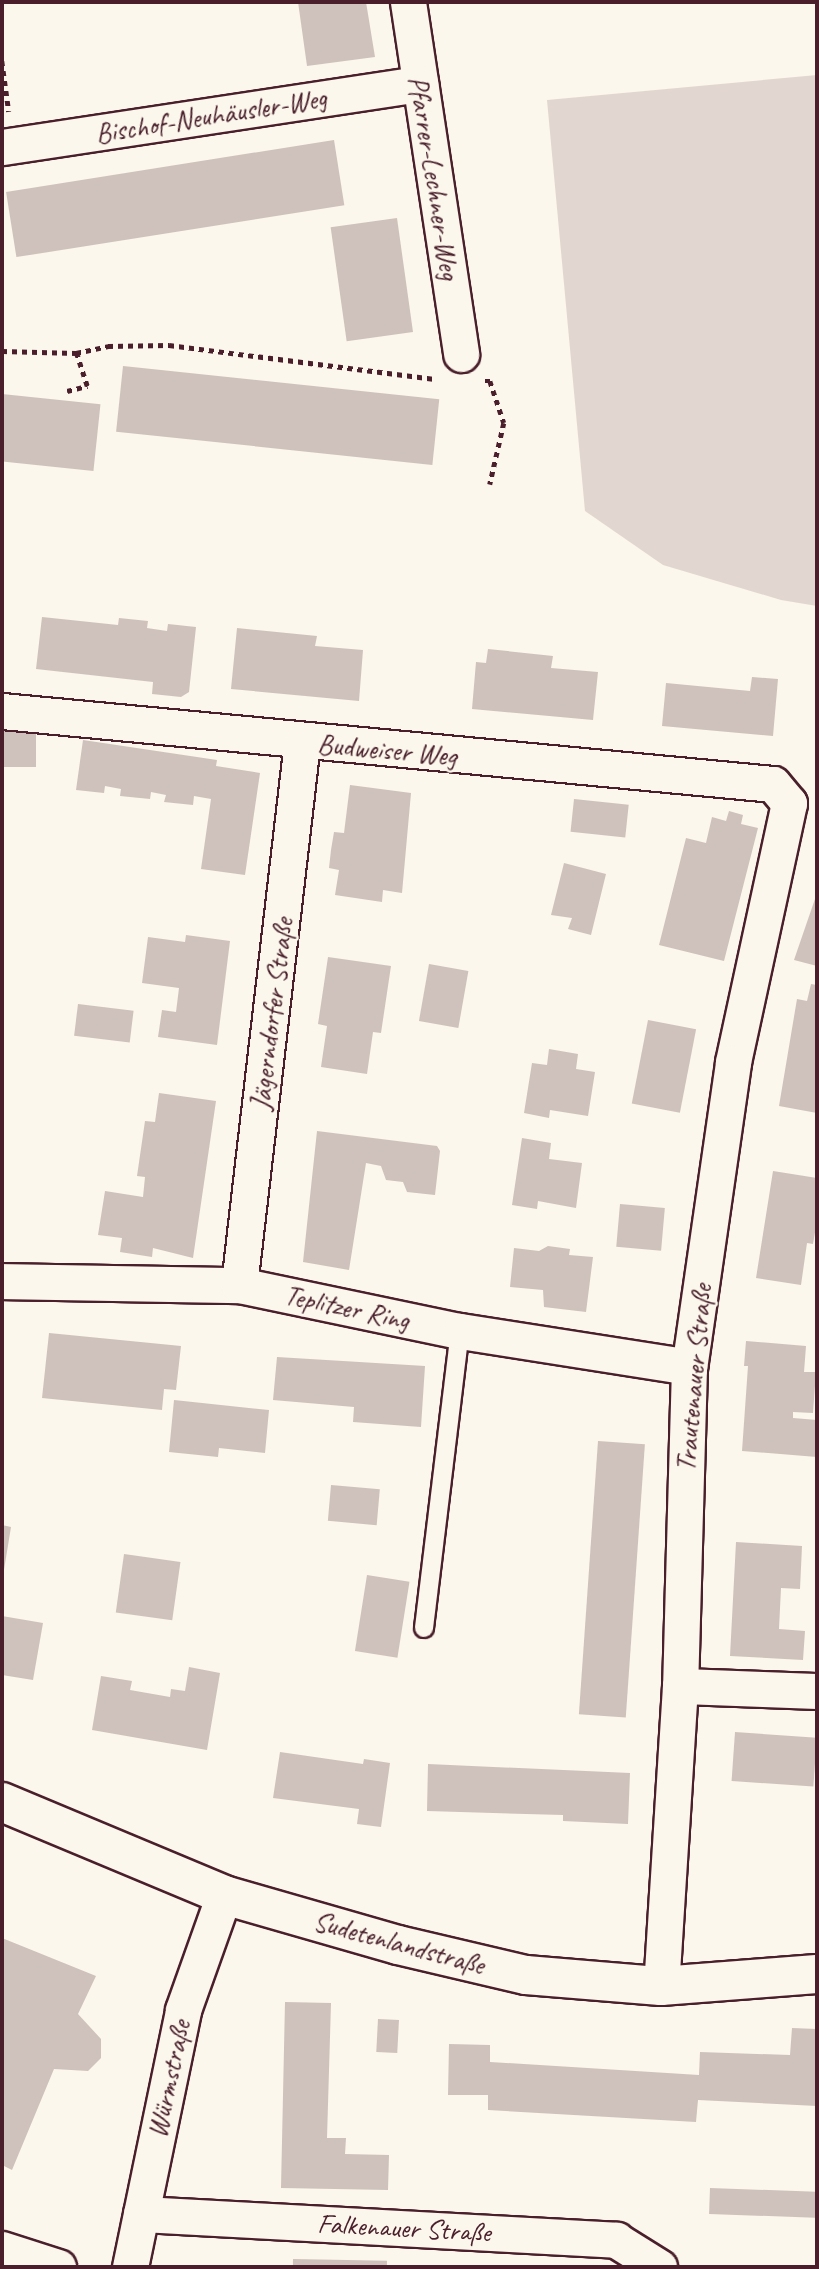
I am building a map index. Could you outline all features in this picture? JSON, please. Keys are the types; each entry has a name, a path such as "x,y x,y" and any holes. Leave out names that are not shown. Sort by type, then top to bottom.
{"street":[{"name":"Pfarrer-Lechner-Weg","path":"408,2 461,354"},
{"name":"Bischof-Neuhäusler-Weg","path":"8,146 420,84"},
{"name":"Budweiser Weg","path":"2,711 302,742 773,784"},
{"name":"Jägerndorfer Straße","path":"239,1285 302,742"},
{"name":"Trautenauer Straße","path":"661,1986 680,1686 689,1367 733,1063 789,803 773,784"},
{"name":"Teplitzer Ring","path":"2,1281 239,1285 460,1331 689,1367"},
{"path":"680,1686 817,1692"},
{"name":"Sudetenlandstraße","path":"2,1801 223,1895 398,1945 526,1975 661,1986 817,1973"},
{"name":"Würmstraße","path":"130,2267 183,2010 223,1895"},
{"name":"Falkenauer Straße","path":"141,2214 616,2240 659,2267"},
{"path":"2,2249 58,2267"}],"lane":[{"path":"424,1628 460,1331"}],"path":[{"path":"2,61 8,146"},
{"path":"2,351 76,353 108,346 169,345 361,367 414,378"},
{"path":"67,391 87,386 76,353"},
{"path":"461,354 466,380 490,381 504,423 490,484"}],"shaded area":[{"path":"817,75 817,606 781,600 663,565 585,511 547,100"}],"building":[{"path":"298,2 366,2 375,57 307,66"},
{"path":"334,140 344,205 16,257 6,192"},
{"path":"397,218 413,332 347,341 331,227"},
{"path":"123,366 439,399 432,465 116,432"},
{"path":"2,394 100,404 93,471 2,461"},
{"path":"42,617 118,625 119,618 148,621 147,628 167,631 168,624 196,627 189,692 181,697 152,694 153,682 36,669"},
{"path":"237,628 317,636 315,646 363,650 359,701 231,689"},
{"path":"488,649 553,656 551,668 598,672 593,720 472,709 476,662 486,663"},
{"path":"752,677 778,679 773,736 662,726 666,683 750,691"},
{"path":"2,722 36,722 36,767 2,767"},
{"path":"83,740 217,760 216,766 260,773 245,875 201,869 211,799 194,796 193,805 164,802 166,795 151,792 150,799 120,796 121,789 105,786 104,793 76,790"},
{"path":"350,785 411,793 402,893 383,890 382,902 335,895 339,870 329,868 331,850 334,832 344,833"},
{"path":"574,799 629,805 625,838 571,832"},
{"path":"729,811 743,815 741,824 758,828 724,961 659,945 686,838 706,843 712,817 726,821"},
{"path":"564,863 606,874 591,935 568,929 572,918 551,915"},
{"path":"817,893 817,966 794,960"},
{"path":"186,935 230,941 217,1045 158,1037 162,1010 176,1012 179,988 142,983 148,937 185,942"},
{"path":"328,957 391,966 381,1033 373,1032 367,1074 321,1067 327,1026 318,1024"},
{"path":"429,964 468,971 458,1028 419,1021"},
{"path":"811,984 817,985 817,1113 779,1106 797,999 807,1001"},
{"path":"78,1004 134,1011 130,1043 74,1036"},
{"path":"648,1020 696,1029 680,1113 632,1103"},
{"path":"549,1049 578,1054 576,1069 595,1072 588,1116 550,1110 549,1118 524,1113 532,1063 547,1065"},
{"path":"159,1093 216,1101 193,1258 153,1248 152,1257 120,1252 122,1238 98,1235 105,1191 143,1197 145,1177 137,1176 145,1121 155,1122"},
{"path":"317,1131 437,1146 440,1151 435,1195 407,1192 403,1182 386,1180 381,1166 366,1163 349,1270 303,1262"},
{"path":"522,1138 551,1143 549,1159 582,1163 576,1208 538,1201 537,1209 512,1205"},
{"path":"773,1171 817,1178 817,1221 813,1244 807,1243 801,1285 756,1278"},
{"path":"620,1204 665,1208 661,1251 616,1247"},
{"path":"548,1246 570,1249 569,1255 593,1257 586,1312 544,1307 543,1290 510,1287 514,1248 539,1251"},
{"path":"49,1333 181,1346 176,1390 164,1389 162,1410 42,1398"},
{"path":"746,1341 806,1346 804,1372 816,1372 813,1413 793,1412 793,1418 817,1420 817,1457 742,1451 748,1366 744,1366"},
{"path":"277,1357 425,1366 421,1427 353,1422 354,1407 273,1400"},
{"path":"174,1400 269,1410 265,1453 219,1448 218,1457 169,1452"},
{"path":"598,1441 645,1444 626,1718 579,1714"},
{"path":"331,1485 380,1489 377,1525 328,1521"},
{"path":"2,1525 11,1527 3,1576 2,1576"},
{"path":"736,1542 802,1546 800,1589 781,1588 779,1629 805,1631 803,1660 730,1656"},
{"path":"124,1554 180,1562 172,1620 116,1612"},
{"path":"367,1575 409,1582 397,1658 355,1651"},
{"path":"2,1616 43,1623 33,1680 2,1675"},
{"path":"189,1667 220,1673 207,1750 92,1730 101,1676 132,1681 130,1690 170,1697 171,1689 185,1691"},
{"path":"735,1732 817,1738 813,1787 732,1781"},
{"path":"280,1752 363,1764 364,1759 390,1763 381,1827 357,1824 359,1809 273,1798"},
{"path":"428,1764 630,1773 628,1824 563,1821 563,1815 427,1811"},
{"path":"2,1938 96,1976 78,2014 101,2039 101,2058 88,2071 54,2069 12,2170 2,2165"},
{"path":"285,2002 331,2003 327,2138 346,2138 345,2154 389,2155 388,2190 281,2188"},
{"path":"378,2019 399,2020 397,2053 376,2052"},
{"path":"792,2028 817,2029 817,2106 698,2100 696,2122 488,2110 488,2095 448,2095 449,2044 490,2045 490,2062 699,2075 700,2052 790,2055"},
{"path":"710,2188 816,2192 815,2218 709,2214"},
{"path":"293,2259 387,2261 387,2267 293,2267"}]}
